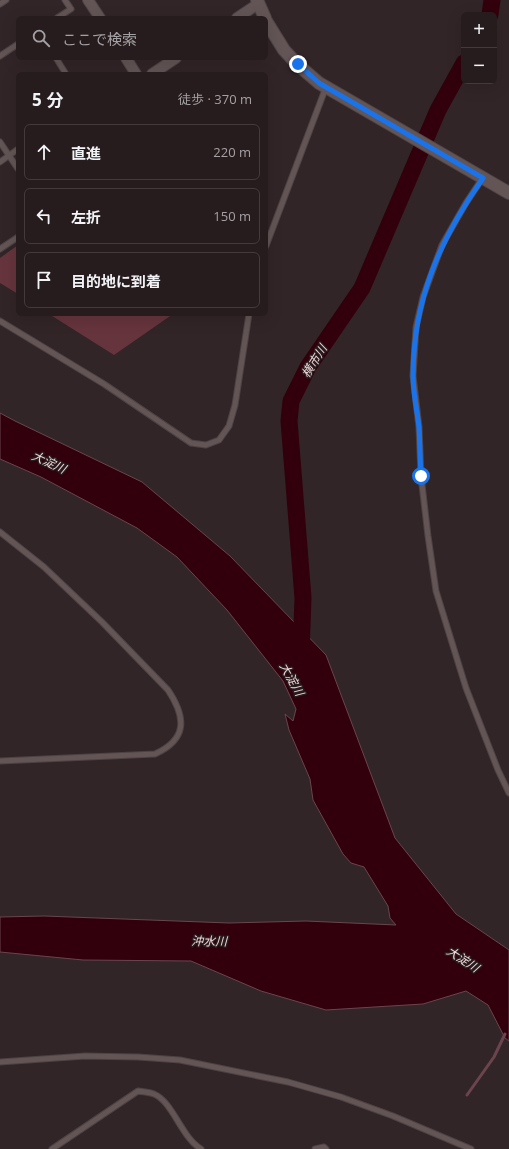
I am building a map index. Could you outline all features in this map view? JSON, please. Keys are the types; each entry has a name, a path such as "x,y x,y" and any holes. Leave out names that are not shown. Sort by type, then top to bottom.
{"street":[{"path":"88,0 99,16"},
{"path":"240,16 258,2 264,16"},
{"path":"268,24 284,50 319,83 509,193"},
{"path":"127,60 135,72"},
{"path":"155,72 173,60"}],"lane":[{"path":"0,4 6,0"},
{"path":"60,16 71,9 65,0"},
{"path":"0,56 16,45"},
{"path":"57,60 65,72"},
{"path":"268,241 326,87"},
{"path":"0,142 16,166"},
{"path":"0,162 16,151"},
{"path":"479,176 466,203 442,245 423,297 416,327 413,376 421,476 436,591 466,688 498,770 509,793"},
{"path":"0,249 16,237"},
{"path":"0,321 104,384 191,443 206,444 219,440 229,426 235,405 249,316"},
{"path":"0,532 44,567 102,622 168,690 176,701 181,724 179,733 174,743 155,754 0,761"},
{"path":"0,1062 85,1056 138,1057 180,1060 288,1082 341,1097 393,1116 470,1149"},
{"path":"52,1149 138,1091 154,1094 159,1097 189,1139 201,1149"},
{"path":"315,1149 324,1147 326,1149"}],"shaded area":[{"path":"16,246 16,293 0,283 0,258"},
{"path":"52,316 170,316 114,355"}],"water":[{"path":"0,413 142,482 230,556 326,655 395,838 456,914 509,950 509,1041 505,1038 488,1005 466,991 423,1004 326,1010 261,991 191,961 83,960 0,952 0,917 44,916 229,923 306,921 396,925 390,918 388,906 364,867 351,863 343,854 313,800 310,779 289,730 285,714 293,721 296,709 283,681 227,610 177,557 137,528 41,477 0,459"}],"waterway":[{"name":"横市川","path":"490,12 492,0"},
{"name":"横市川","path":"301,653 303,598 289,421 291,401 308,367 362,288 438,110 461,68"},
{"path":"467,1095 494,1057 505,1034"}],"route":[{"path":"298,64 319,83 483,178 466,203 442,245 423,297 416,327 413,376 421,476"}],"water label":[{"name":"大淀川","path":"49,462"},
{"name":"大淀川","path":"292,679"},
{"name":"沖水川","path":"209,941"},
{"name":"大淀川","path":"463,959"}]}
